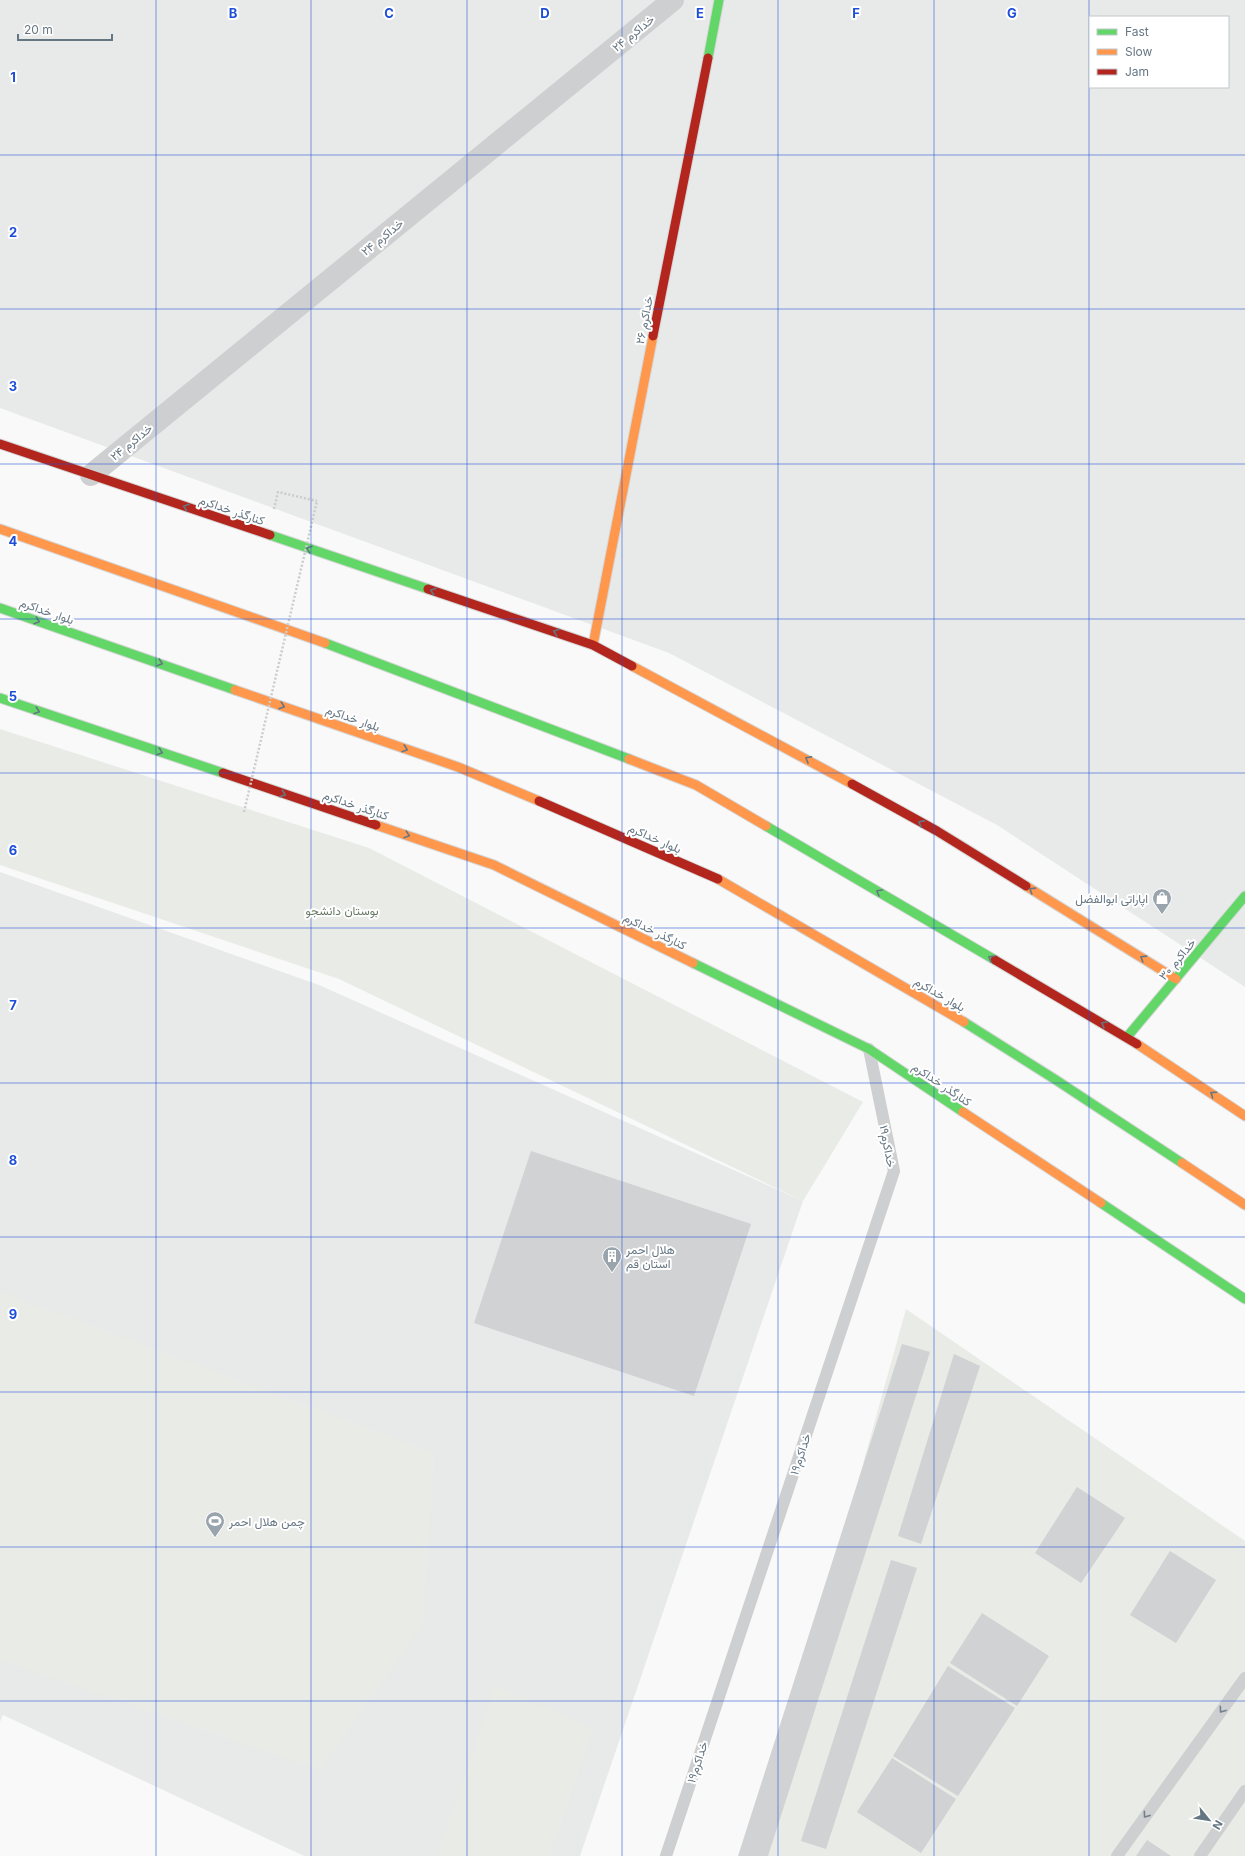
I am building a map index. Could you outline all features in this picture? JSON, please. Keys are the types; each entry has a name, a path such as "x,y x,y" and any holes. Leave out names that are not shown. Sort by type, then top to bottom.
{"main road":[{"name":"۲۶ خداکرم","path":"593,645 719,0"},
{"name":"کنارگذر خداکرم","path":"0,444 593,645 778,742 936,831 1176,979"},
{"path":"0,529 358,654 696,785 1127,1037 1245,1116"},
{"name":"بلوار خداکرم","path":"0,608 458,767 711,875 966,1023 1056,1080 1245,1205"},
{"name":"کنارگذر خداکرم","path":"0,698 494,865 868,1049 1245,1299"},
{"name":"خداکرم ۳۰","path":"1127,1037 1245,896"}],"street":[{"name":"۲۴ خداکرم","path":"91,475 673,0"}],"lane":[{"name":"۱۹خداکرم","path":"666,1856 894,1171 868,1049"},
{"path":"1117,1856 1245,1678"},
{"path":"1200,1856 1245,1791"}],"path":[{"path":"244,812 317,501 278,492"}],"shaded area":[{"path":"0,0 1245,0 1245,987 997,825 669,653 0,408"},
{"path":"0,872 319,985 803,1201 580,1856 304,1856 3,1715 0,1722"}],"green space":[{"name":"بوستان دانشجو","path":"0,729 369,848 863,1102 803,1201 339,979 0,865"},
{"name":"چمن هلال احمر","path":"0,1292 435,1453 423,1624 320,1770 0,1660"},
{"path":"906,1309 1245,1541 1245,1856 754,1856"},
{"path":"495,1685 593,1729 550,1856 437,1856"}],"building":[{"name":"هلال احمر استان قم","path":"531,1151 751,1224 694,1396 474,1323"},
{"path":"902,1344 930,1352 768,1856 738,1856"},
{"path":"954,1354 980,1366 921,1544 898,1536"},
{"path":"1077,1487 1125,1518 1081,1583 1035,1553"},
{"path":"1170,1551 1216,1580 1176,1643 1130,1615"},
{"path":"891,1560 917,1568 826,1849 801,1841"},
{"path":"982,1613 1049,1656 1017,1706 950,1663"},
{"path":"948,1666 1015,1708 958,1796 893,1756"},
{"path":"892,1758 956,1799 921,1853 857,1812"},
{"path":"1147,1840 1171,1856 1136,1856"}],"traffic: fast":[{"path":"708,58 719,0"},
{"path":"270,535 428,589"},
{"path":"0,608 235,690"},
{"path":"325,643 629,759"},
{"path":"0,698 223,773"},
{"path":"766,826 995,960"},
{"path":"1127,1037 1245,896"},
{"path":"693,963 869,1049 963,1112"},
{"path":"964,1022 1056,1080 1182,1163"},
{"path":"1101,1203 1245,1299"}],"traffic: slow":[{"path":"593,645 653,336"},
{"path":"0,529 325,643"},
{"path":"632,666 852,784"},
{"path":"235,690 458,767 539,801"},
{"path":"629,759 696,785 766,826"},
{"path":"376,825 494,865 693,963"},
{"path":"718,879 964,1022"},
{"path":"1026,886 1176,979"},
{"path":"1137,1044 1245,1116"},
{"path":"963,1112 1101,1203"},
{"path":"1182,1163 1245,1205"}],"traffic: jam":[{"path":"653,336 708,58"},
{"path":"0,444 270,535"},
{"path":"428,589 593,645 632,666"},
{"path":"223,773 376,825"},
{"path":"852,784 937,831 1026,886"},
{"path":"539,801 718,879"},
{"path":"995,960 1137,1044"}],"place":[{"name":"اپاراتی ابوالفضل","path":"1162,915"},
{"name":"هلال احمر استان قم","path":"612,1273"},
{"name":"چمن هلال احمر","path":"215,1538"}]}
